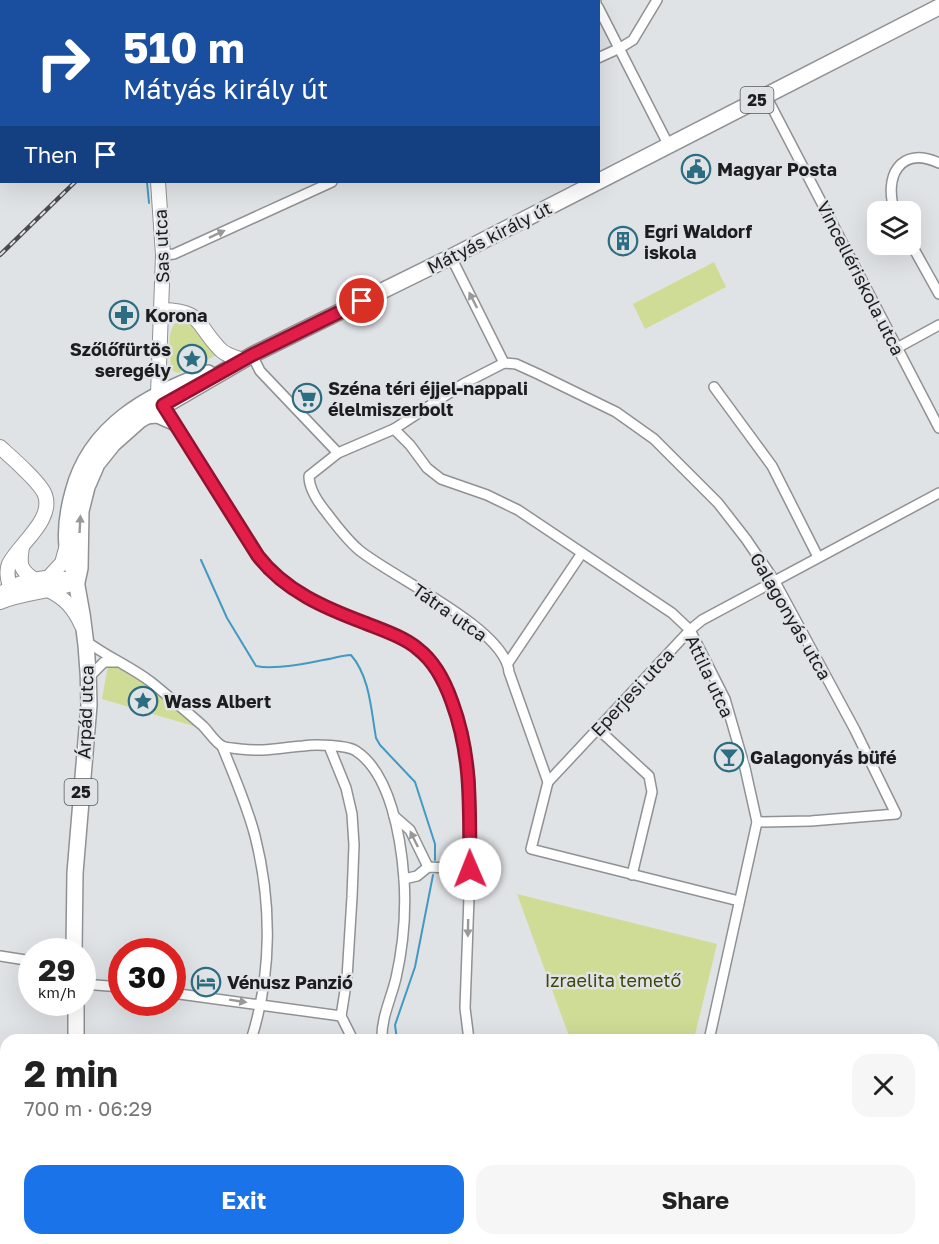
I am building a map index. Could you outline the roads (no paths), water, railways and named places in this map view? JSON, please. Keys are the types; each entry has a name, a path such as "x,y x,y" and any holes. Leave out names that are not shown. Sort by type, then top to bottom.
{"main road":[{"name":"Mátyás király út","path":"600,181 939,6"},
{"name":"Mátyás király út","path":"77,582 70,567 67,545 68,512 84,460 111,428 140,405 160,400 452,257 597,183"},
{"name":"Mátyás király út","path":"77,582 80,568 81,511 87,487 97,464 112,444 160,400"},
{"name":"Árpád utca","path":"74,938 75,873 87,739 89,677 77,582"},
{"path":"76,1016 76,1034"}],"street":[{"path":"600,57 633,39 657,0"},
{"path":"600,11 669,146"},
{"name":"Vincellériskola utca","path":"766,96 939,428"},
{"path":"891,201 890,187 897,168 906,160 913,157 939,163"},
{"name":"Sas utca","path":"158,183 163,255 160,400"},
{"path":"163,255 174,254 330,183"},
{"path":"917,255 939,294"},
{"path":"219,349 221,357 260,371 338,453 394,429 464,384 504,363 452,257"},
{"path":"162,310 180,311 196,318 219,349 236,363"},
{"path":"897,348 939,325"},
{"name":"Galagonyás utca","path":"504,363 516,364 581,393 616,412 654,439 718,503 774,580 855,730 896,814 811,821 757,822"},
{"path":"714,387 772,466 818,557"},
{"path":"160,400 268,570 287,585 319,604 389,633 417,648 431,661 449,695 463,735 470,783 470,869 465,1008 467,1034"},
{"path":"140,420 158,418 175,426"},
{"name":"Attila utca","path":"394,429 410,445 427,468 441,479 487,495 518,510 672,613 690,630 725,699 745,768 757,822 710,1034"},
{"path":"0,447 45,494 47,505 43,518 0,574"},
{"name":"Tátra utca","path":"338,453 309,476 309,485 322,508 359,550 465,620 491,640 508,663 509,672 548,782"},
{"name":"Eperjesi utca","path":"548,782 690,630 702,620 939,493"},
{"path":"10,563 6,596 44,582 62,563 67,545"},
{"path":"22,547 20,562 25,574 62,588 77,582"},
{"path":"508,663 582,553"},
{"path":"44,582 69,603 85,636 98,650 131,667 151,682 222,746 255,835 267,910 266,979 253,1034"},
{"path":"89,677 104,662 120,662"},
{"path":"598,729 649,776 652,792 632,875"},
{"path":"222,746 255,751 304,745 354,749 370,763 383,784 394,816 404,879 404,914 396,977 382,1034"},
{"path":"329,746 352,813 354,845 348,966 341,1017 350,1034"},
{"path":"548,782 531,849 739,901"},
{"path":"394,816 410,830 428,867"},
{"path":"404,879 417,876 428,867 470,869"},
{"path":"0,956 18,959"},
{"path":"186,995 341,1017"}],"waterway":[{"path":"147,183 149,203"},
{"path":"201,560 227,618 256,666 289,666 351,655 366,684 376,738 415,782 435,844 435,860"},
{"path":"396,1034 395,1025 415,967 433,875"}],"railway":[{"path":"0,255 74,183"}],"place":[{"name":"Magyar Posta","path":"696,169"},
{"name":"Egri Waldorf iskola","path":"623,241"},
{"name":"Korona","path":"124,315"},
{"name":"Szőlőfürtös seregély","path":"192,359"},
{"name":"Széna téri éjjel-nappali élelmiszerbolt","path":"307,398"},
{"name":"Wass Albert","path":"143,701"},
{"name":"Galagonyás büfé","path":"729,757"},
{"name":"Vénusz Panzió","path":"206,982"}],"park label":[{"name":"Izraelita temető","path":"613,980"}]}
